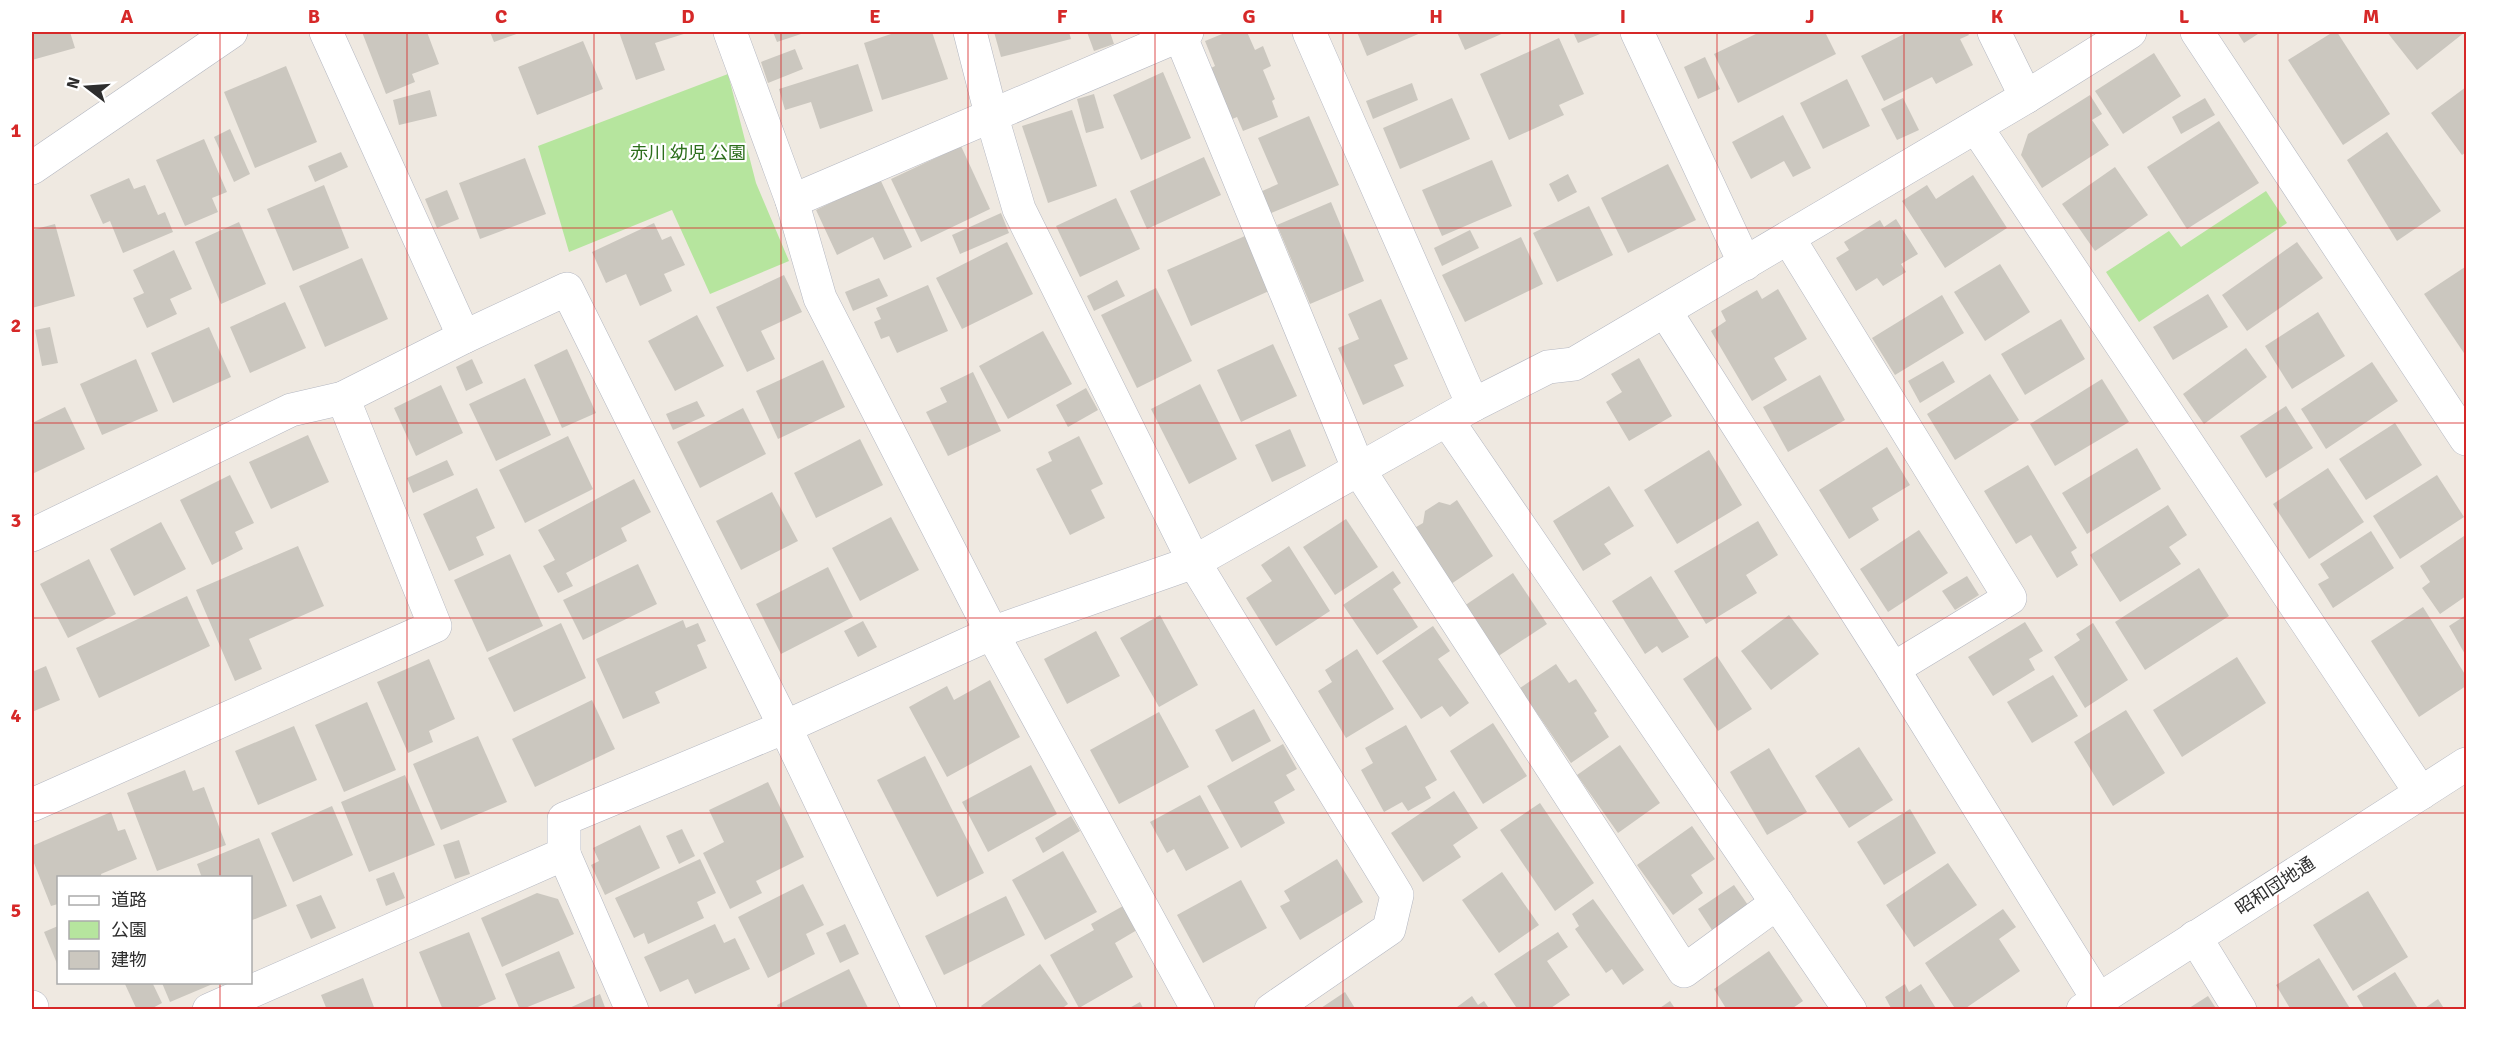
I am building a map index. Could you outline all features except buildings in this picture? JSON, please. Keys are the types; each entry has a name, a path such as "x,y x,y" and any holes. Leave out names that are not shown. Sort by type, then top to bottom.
{"street":[{"path":"32,168 231,32"},
{"path":"326,32 464,337"},
{"path":"730,32 792,201 820,298 992,633 1198,1010"},
{"path":"969,32 1020,209 1194,562 1397,895 1389,929 1271,1010"},
{"path":"1309,32 1460,412 1777,903 1850,1010"},
{"path":"1637,32 1745,264"},
{"path":"1994,32 2026,97"},
{"path":"632,1010 564,854 564,819 785,727 992,633 1194,562 1460,412 1548,367 1574,364 1789,239 2130,32"},
{"path":"2197,32 2466,439"},
{"path":"792,201 1184,33 1359,470 1684,971 1777,903"},
{"path":"1976,127 2421,793"},
{"path":"1789,239 2010,598 1893,669"},
{"path":"32,535 291,410 343,398 464,337 567,290 785,727 920,1010"},
{"path":"1665,311 1893,669 2091,1004"},
{"path":"32,805 435,626 343,398"},
{"name":"昭和団地通","path":"2091,1004 2466,764"},
{"path":"209,1010 564,854"},
{"path":"2195,937 2240,1010"}],"green space":[{"name":"赤川 幼児 公園","path":"728,74 756,183 789,261 710,294 672,210 569,252 538,146"},
{"path":"2266,191 2287,223 2139,322 2106,272 2169,231 2181,247"}]}
